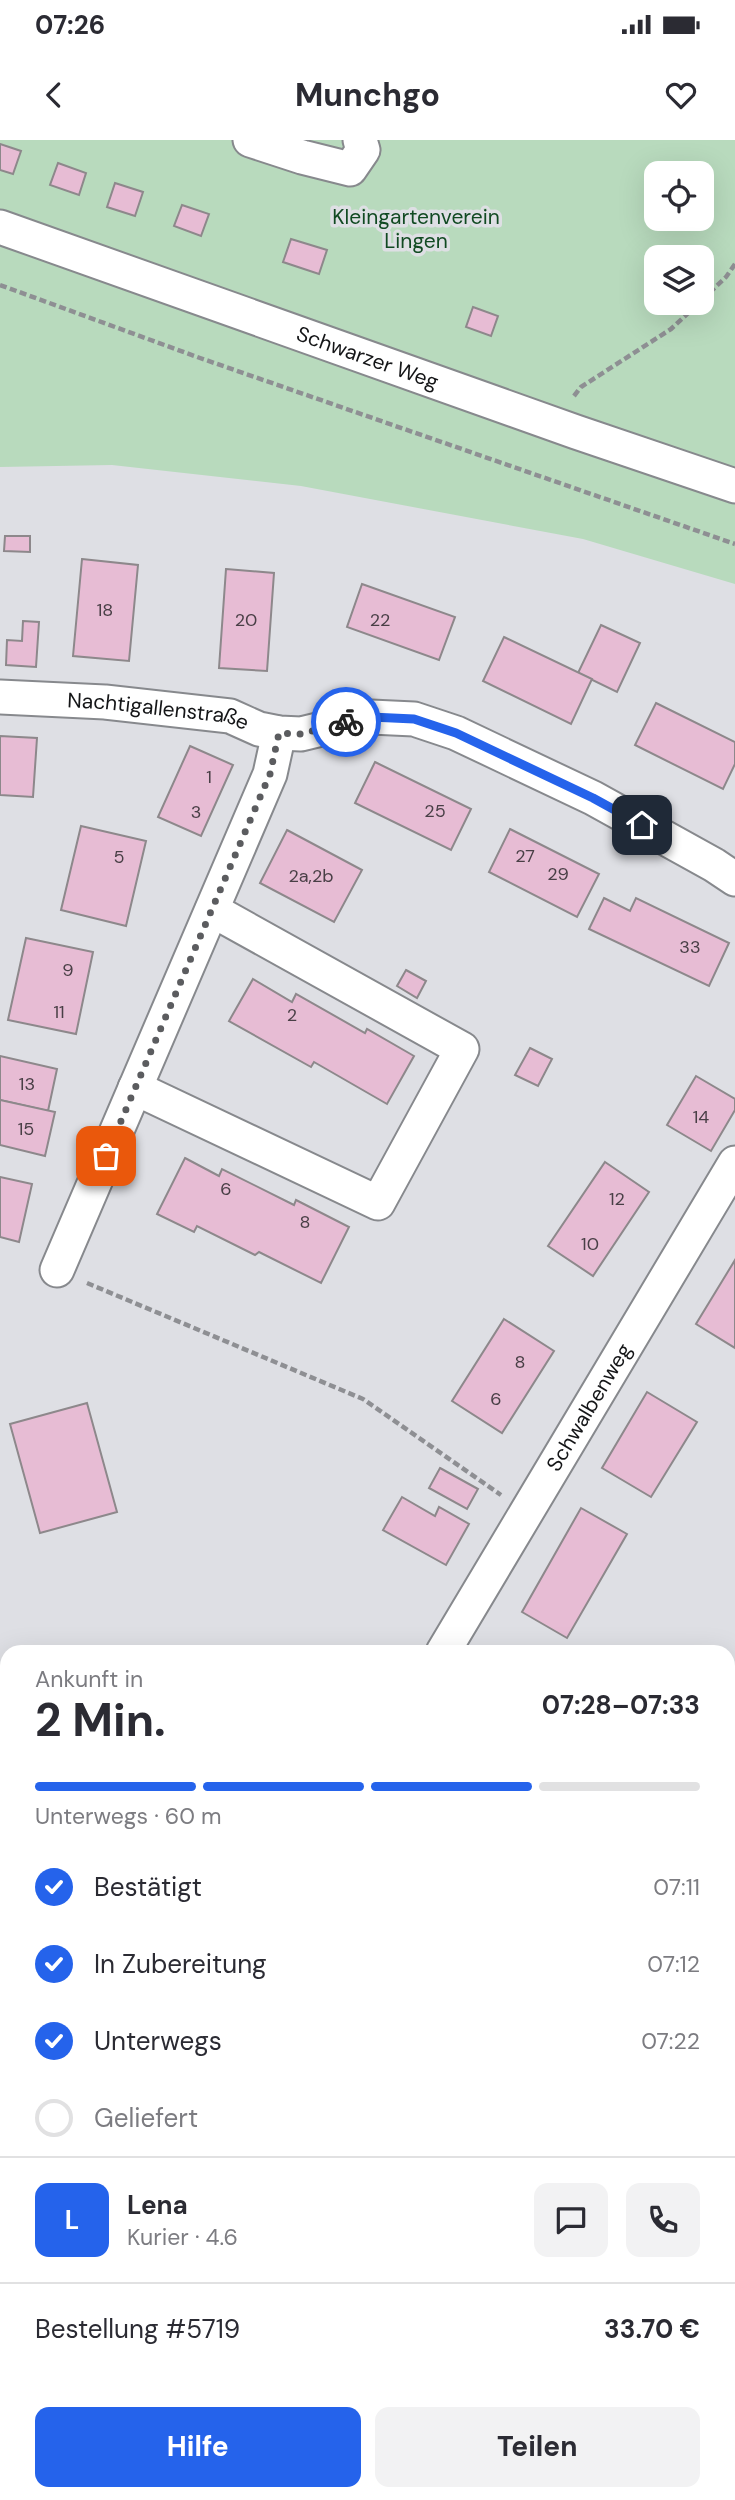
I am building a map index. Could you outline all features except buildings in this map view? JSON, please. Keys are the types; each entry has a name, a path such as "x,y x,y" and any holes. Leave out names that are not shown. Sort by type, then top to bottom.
{"street":[{"path":"250,140 350,169 363,150 360,140"},
{"name":"Schwarzer Weg","path":"0,228 735,486"},
{"name":"Nachtigallenstraße","path":"0,697 105,702 230,716 259,729 279,733 301,734 329,725 371,717 414,719 456,733 593,798 735,879"},
{"path":"58,1270 270,774 279,733"},
{"path":"135,1088 378,1203 462,1049 212,910"},
{"name":"Schwalbenweg","path":"447,1645 735,1163"}],"path":[{"path":"714,288 735,264"},
{"path":"0,285 200,358 735,544"},
{"path":"554,424 566,404 582,387 671,329 686,315"},
{"path":"58,1270 363,1399 526,1513"}],"green space":[{"name":"Kleingartenverein Lingen","path":"0,140 735,140 735,584 583,539 301,486 112,465 0,467"}],"way so far":[{"path":"106,1156 270,774 279,733 301,734 346,722"}],"route":[{"path":"346,722 371,717 414,719 456,733 593,798 642,825"}]}
